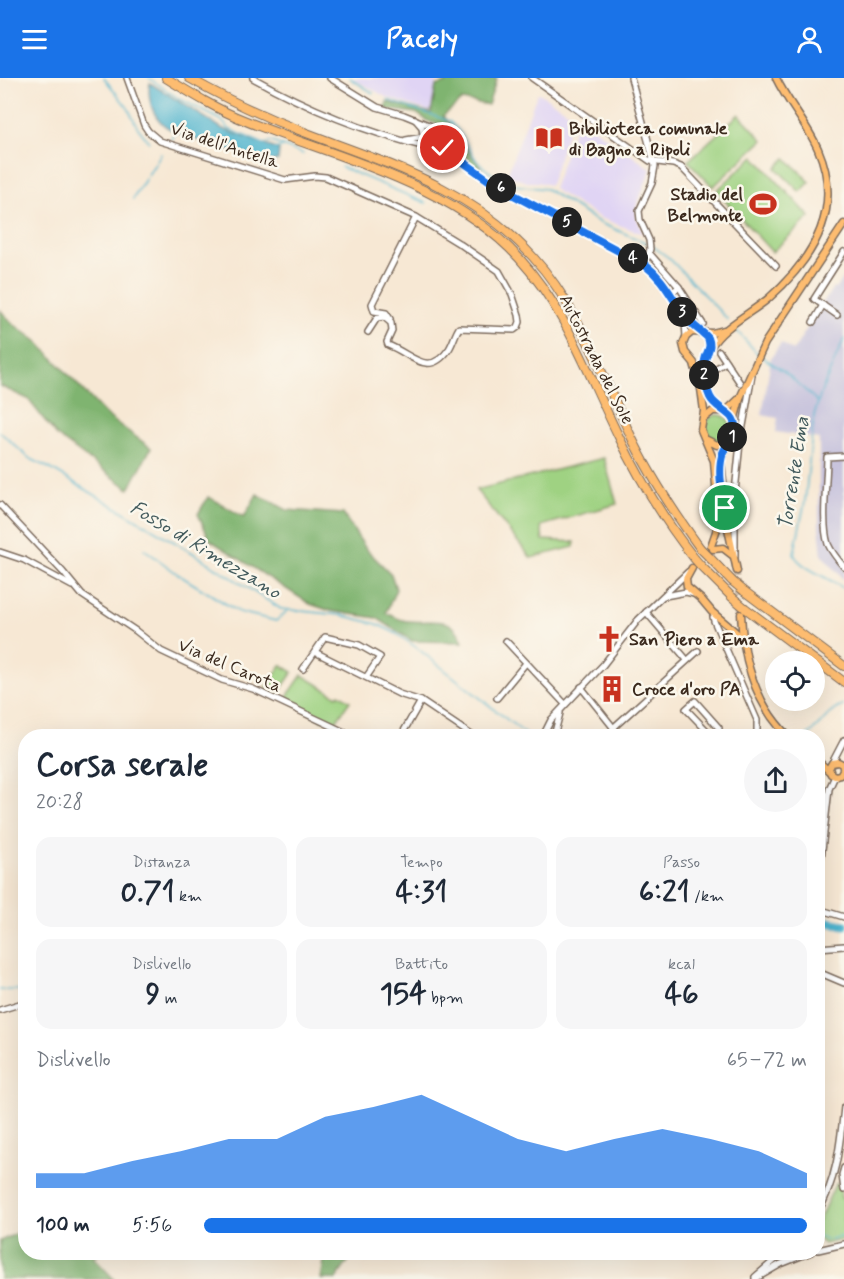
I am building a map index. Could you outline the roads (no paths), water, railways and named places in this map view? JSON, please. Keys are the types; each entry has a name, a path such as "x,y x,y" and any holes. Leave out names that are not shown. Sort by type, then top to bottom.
{"highway":[{"name":"Autostrada del Sole","path":"166,78 219,109 244,120 421,190 469,216 495,236 523,263 551,299 638,474 674,532 694,558 732,597 742,612 842,681"},
{"name":"Autostrada del Sole","path":"189,78 257,113 426,178 475,206 513,237 534,257 569,308 604,375 647,468 663,496 700,548 744,591 844,666"}],"main road":[{"path":"735,561 731,553 726,550 712,548 718,528 719,513 714,461 701,431 704,411 702,393 690,358 683,348 686,337 692,332 716,333 747,315 792,276 817,240 826,212 825,170 814,140 776,78"},
{"path":"737,572 727,524 721,460 723,452 734,434 734,421 740,398 761,351 844,224"},
{"path":"690,358 699,359 708,352 728,328"},
{"path":"702,333 708,338 704,376 711,399 714,405 734,421"},
{"path":"702,421 711,412 724,412 740,398"},
{"path":"705,439 720,445 729,441 734,434"},
{"path":"692,568 687,576 686,585 717,617 738,634 744,644"},
{"path":"717,617 728,622 733,621 742,612"},
{"path":"742,612 744,644 756,690 782,729"}],"street":[{"name":"Via dell'Antella","path":"127,78 144,125 160,141 285,180 315,176 326,177 416,217 499,271 512,294 520,322 514,330 459,328 450,348 441,358 431,364 423,363 388,345 392,331 391,321"},
{"path":"253,78 313,110 399,141 449,154 497,186 645,265 659,277 671,293 686,326 686,337"},
{"path":"330,78 377,107 415,119 443,132 446,142 462,161"},
{"path":"632,78 654,162 654,177 639,210 640,220 649,243 650,254 645,265"},
{"path":"531,80 654,162 673,164 685,171 776,266"},
{"path":"415,119 422,127 426,147"},
{"path":"423,137 427,130 433,128"},
{"path":"399,141 423,137"},
{"path":"438,151 446,142"},
{"path":"391,321 386,313 374,311 372,304 416,217"},
{"path":"837,315 814,299 844,252"},
{"path":"650,254 679,286 703,324"},
{"path":"671,293 679,286"},
{"path":"813,322 823,305"},
{"path":"679,308 693,326 702,333"},
{"path":"368,332 377,318 384,317 391,321"},
{"path":"719,351 740,383"},
{"path":"704,376 726,362"},
{"path":"735,561 734,511 740,443 752,374"},
{"path":"734,434 740,443"},
{"path":"844,456 827,458 825,515 828,542 833,555 844,567"},
{"name":"Via del Carota","path":"0,505 82,595 171,657 222,680 253,689 338,729"},
{"name":"Via del Carota","path":"0,552 24,560 74,586"},
{"path":"546,729 551,720 603,665 646,612 692,568"},
{"path":"660,598 686,592 697,595"},
{"path":"646,612 687,660"},
{"path":"717,617 713,620 757,720 758,729"},
{"path":"303,669 325,637 359,645 380,657 367,676"},
{"path":"507,641 564,705"},
{"path":"581,687 613,728 698,651"},
{"path":"315,652 399,694 421,701 463,729"},
{"path":"497,698 526,663"},
{"path":"405,729 421,701"},
{"path":"705,729 686,709 695,701 719,729"},
{"path":"556,729 564,705"},
{"path":"825,824 829,789 837,770 837,755 844,740"},
{"path":"825,911 844,917"},
{"path":"825,947 844,946"},
{"path":"825,975 844,984"},
{"path":"0,1010 18,1004"},
{"path":"825,1197 842,1149 844,1107"},
{"path":"844,1168 842,1175 844,1190"},
{"path":"825,1248 844,1244"},
{"path":"754,1279 775,1260"},
{"path":"754,1279 792,1260"}],"water":[{"path":"150,83 223,129 279,150 278,160 271,161 231,150 172,130 160,121 154,111 150,100"}],"waterway":[{"path":"104,78 128,108 138,128 149,142"},
{"path":"149,78 178,98 221,120 229,129 264,144 272,142 303,154"},
{"path":"350,78 373,93"},
{"path":"388,100 449,121 458,130 477,161 500,179 514,185 546,189 600,223 647,243"},
{"path":"171,139 178,130"},
{"path":"274,149 283,147"},
{"path":"133,199 161,154"},
{"path":"341,167 426,203"},
{"path":"651,245 669,258 728,320"},
{"path":"736,330 758,354"},
{"name":"Torrente Ema","path":"844,339 814,415 805,501 794,554 802,564 844,589"},
{"path":"762,357 785,372 817,401"},
{"name":"Fosso di Rimezzano","path":"0,432 29,458 193,553 281,609 341,615 377,624 397,634 519,729"},
{"path":"144,549 179,575 239,612 276,621 287,611"},
{"name":"Torrente Ema","path":"815,729 832,712 844,705"},
{"path":"825,921 844,925"},
{"path":"0,990 18,990"},
{"path":"825,1240 844,1236"}],"tunnel":[{"path":"737,571 741,614"}],"place":[{"name":"Bibilioteca comunale di Bagno a Ripoli","path":"549,138"},
{"name":"Stadio del Belmonte","path":"763,204"},
{"name":"San Piero a Ema","path":"609,639"},
{"name":"Croce d'oro PA","path":"612,689"}]}
